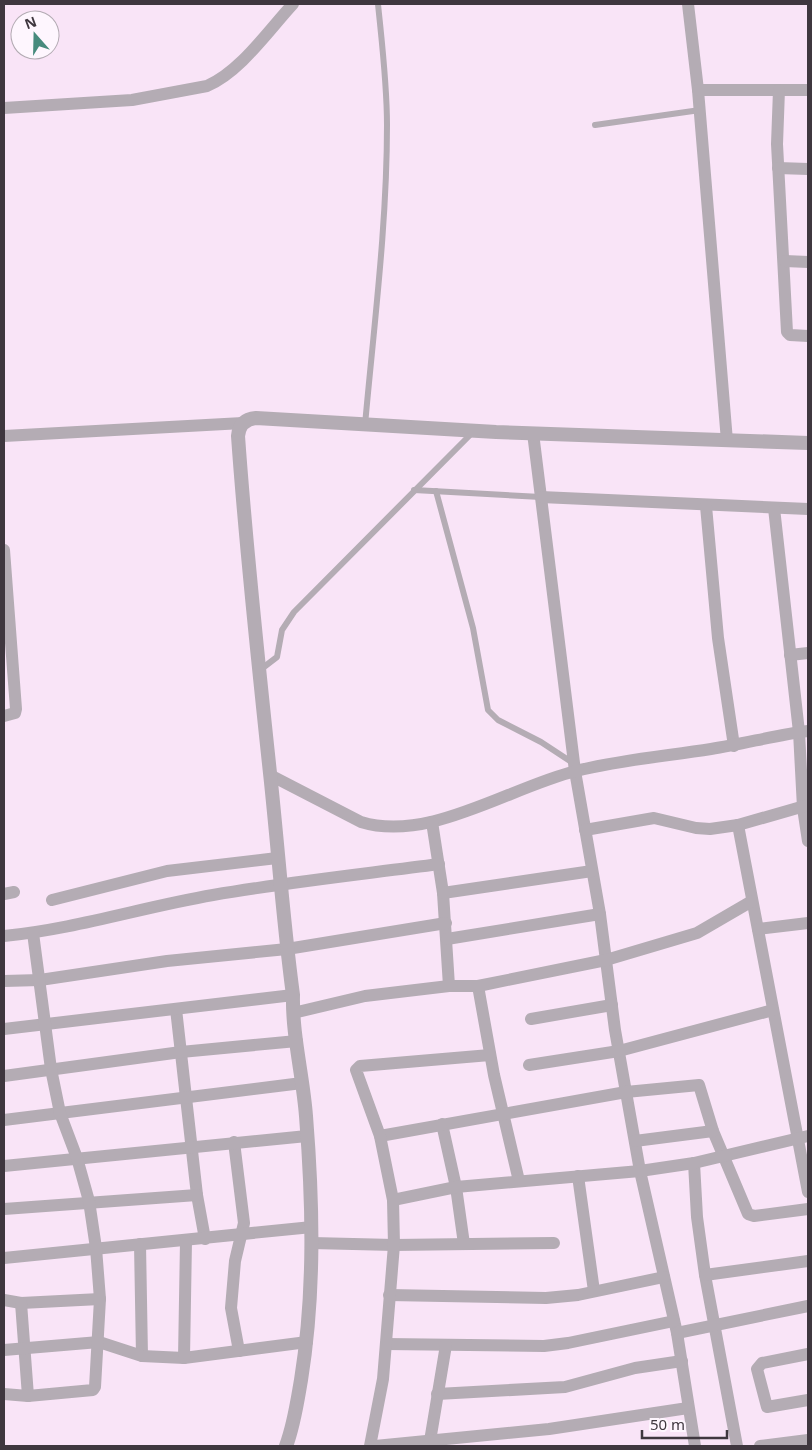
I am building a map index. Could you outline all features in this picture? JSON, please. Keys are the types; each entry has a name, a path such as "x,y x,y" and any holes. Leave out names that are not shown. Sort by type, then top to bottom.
{"street":[{"path":"4,108 139,99 207,86 217,82 234,69 293,4"},
{"path":"688,4 700,110 726,441"},
{"path":"698,90 808,90"},
{"path":"779,90 778,168 788,333 808,336"},
{"path":"778,168 808,169"},
{"path":"785,261 808,262"},
{"path":"4,436 243,423 256,418 474,431 808,443"},
{"path":"243,423 238,436 249,582 277,858 294,995 293,1013 307,1136 312,1227 307,1342 292,1430 286,1446"},
{"path":"533,433 575,767 600,914 619,1051 640,1171 676,1327 695,1446"},
{"path":"541,497 706,506 808,509"},
{"path":"706,506 718,638 734,746"},
{"path":"774,508 790,655 804,732 808,841"},
{"path":"4,550 16,709 16,713 4,716"},
{"path":"790,655 808,653"},
{"path":"270,775 345,815 376,826 401,827 432,822 575,767 734,746 804,732"},
{"path":"585,830 654,818 703,830 738,825 806,806"},
{"path":"432,822 443,893 449,986"},
{"path":"738,825 773,1010 804,1137 808,1192"},
{"path":"52,900 167,871 277,858"},
{"path":"4,936 33,933 212,895 439,864"},
{"path":"443,893 592,871"},
{"path":"293,1013 365,996 449,986 478,986 606,960 697,933 752,901"},
{"path":"447,939 600,914"},
{"path":"4,981 40,980 167,961 287,949 446,923"},
{"path":"758,929 808,923"},
{"path":"4,1394 28,1396 94,1389 99,1342 100,1299 96,1248 89,1201 77,1158 60,1113 51,1069 33,933"},
{"path":"478,986 490,1055 519,1181"},
{"path":"4,1029 294,995"},
{"path":"531,1019 612,1005"},
{"path":"176,1009 197,1194 205,1239"},
{"path":"529,1066 619,1051 773,1010"},
{"path":"4,1076 181,1052 297,1040"},
{"path":"370,1446 384,1379 394,1245 393,1200 380,1136 357,1076 358,1067 490,1055"},
{"path":"4,1120 302,1083"},
{"path":"380,1136 626,1092 699,1085 702,1089 713,1131 747,1212 750,1215 808,1209"},
{"path":"442,1124 456,1187 464,1244"},
{"path":"635,1141 713,1131"},
{"path":"4,1166 307,1136"},
{"path":"393,1200 456,1187 640,1171 694,1163 804,1137"},
{"path":"234,1142 244,1223 243,1234 235,1261 231,1308 238,1351"},
{"path":"694,1163 698,1223 705,1275 737,1446"},
{"path":"578,1176 594,1291"},
{"path":"4,1209 197,1194"},
{"path":"4,1258 312,1227"},
{"path":"184,1358 186,1241"},
{"path":"312,1243 394,1245 554,1243"},
{"path":"140,1244 142,1356"},
{"path":"705,1275 808,1260"},
{"path":"389,1296 517,1299 566,1296 664,1277"},
{"path":"4,1300 21,1303 100,1299"},
{"path":"21,1303 28,1396"},
{"path":"386,1344 521,1347 568,1343 676,1327 716,1326 808,1306"},
{"path":"4,1350 99,1342 142,1356 184,1358 307,1342"},
{"path":"430,1442 446,1346"},
{"path":"808,1354 762,1363 757,1369 767,1407 808,1400"},
{"path":"438,1394 565,1387 635,1368 682,1361"},
{"path":"374,1446 430,1442 557,1428 688,1408"},
{"path":"766,1446 808,1440"}],"lane":[{"path":"365,424 384,223 386,154 385,70 378,4"},
{"path":"595,125 700,110"},
{"path":"259,671 277,656 282,630 294,612 474,431"},
{"path":"414,490 541,497"},
{"path":"436,491 473,628 488,710 498,720 541,742 575,767"}]}
